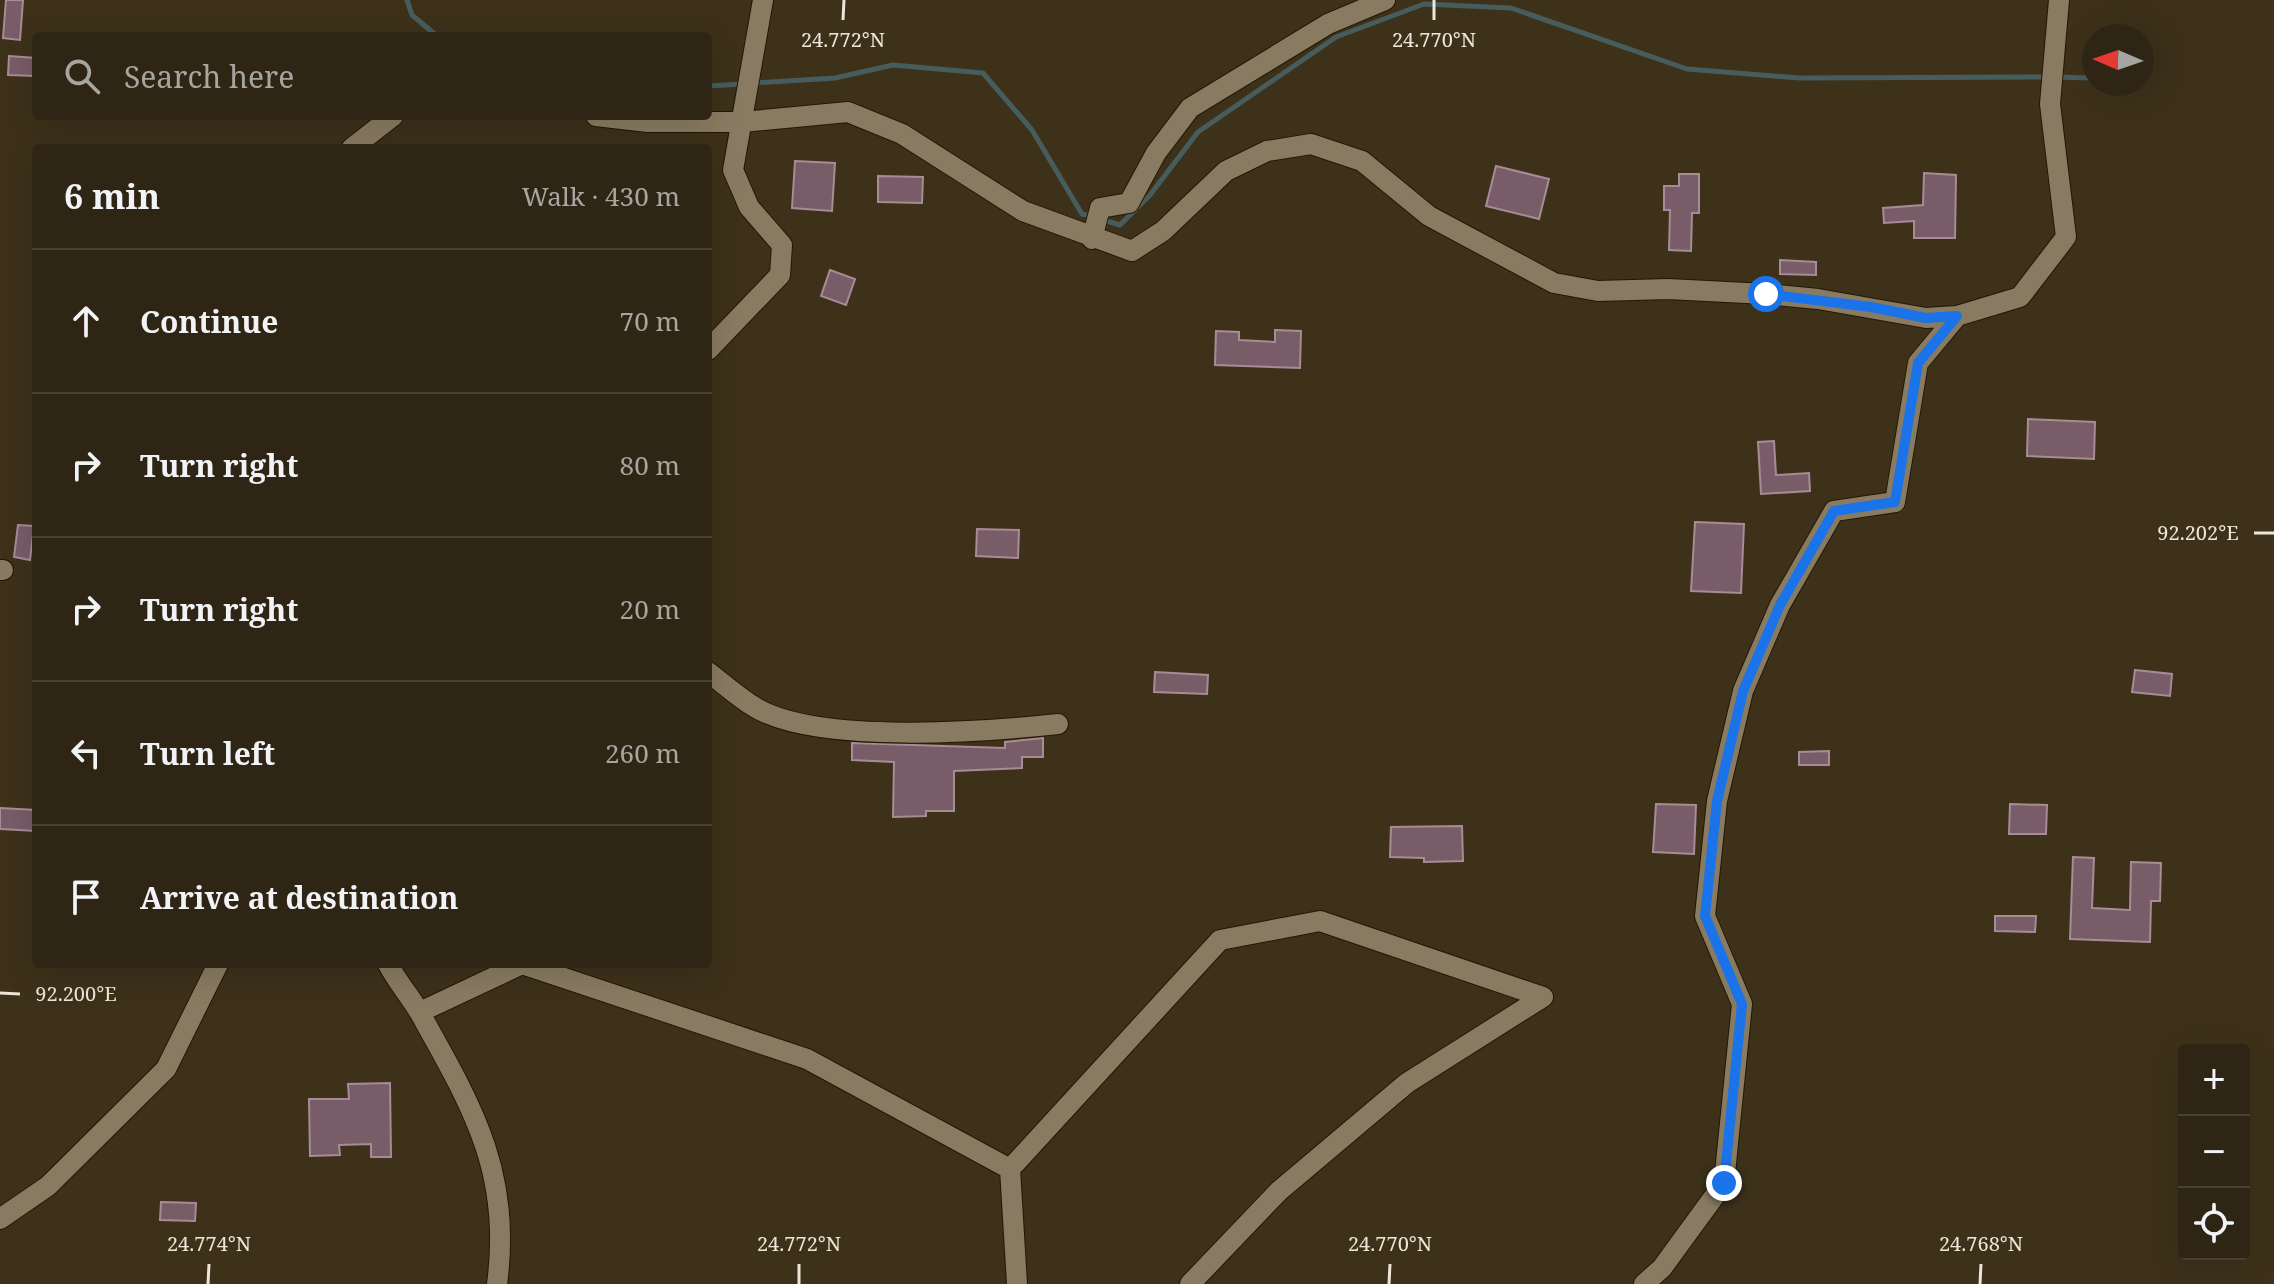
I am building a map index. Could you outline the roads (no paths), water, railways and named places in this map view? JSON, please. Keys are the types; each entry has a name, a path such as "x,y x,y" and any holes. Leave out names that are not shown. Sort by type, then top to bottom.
{"street":[{"path":"712,346 780,275 782,245 749,207 733,170 763,0"},
{"path":"1092,239 1100,208 1129,203 1156,153 1190,108 1328,24 1385,0"},
{"path":"631,120 742,122 848,112 902,134 1023,211 1092,239 1132,251 1163,231 1226,171 1267,151 1311,144 1362,161 1429,216 1554,283 1598,291 1766,294 1832,301 1926,318 1957,316 2020,297 2066,237 2050,104 2059,0"},
{"path":"357,144 388,120"},
{"path":"1644,1284 1662,1268 1724,1183 1742,1004 1705,916 1717,801 1743,691 1780,605 1834,511 1895,502 1918,363 1957,316"},
{"path":"712,675 759,710 831,730 981,732 1058,724"},
{"path":"1017,1284 1010,1169 1220,940 1320,921 1543,997 1407,1083 1279,1191 1190,1284"},
{"path":"0,1219 48,1186 166,1069 216,968"},
{"path":"391,968 420,1012 475,1113 495,1172 503,1238 497,1284"},
{"path":"420,1012 514,968"},
{"path":"534,968 807,1059 1010,1169"}],"waterway":[{"path":"407,0 412,15 432,32"},
{"path":"1100,219 1120,225 1150,195 1198,132 1336,37 1424,4 1511,8 1687,69 1800,78 2047,77"},
{"path":"753,83 835,78 893,65 983,73 1032,130 1082,214 1091,216"},
{"path":"2057,77 2082,78"},
{"path":"712,86 743,84"}]}
